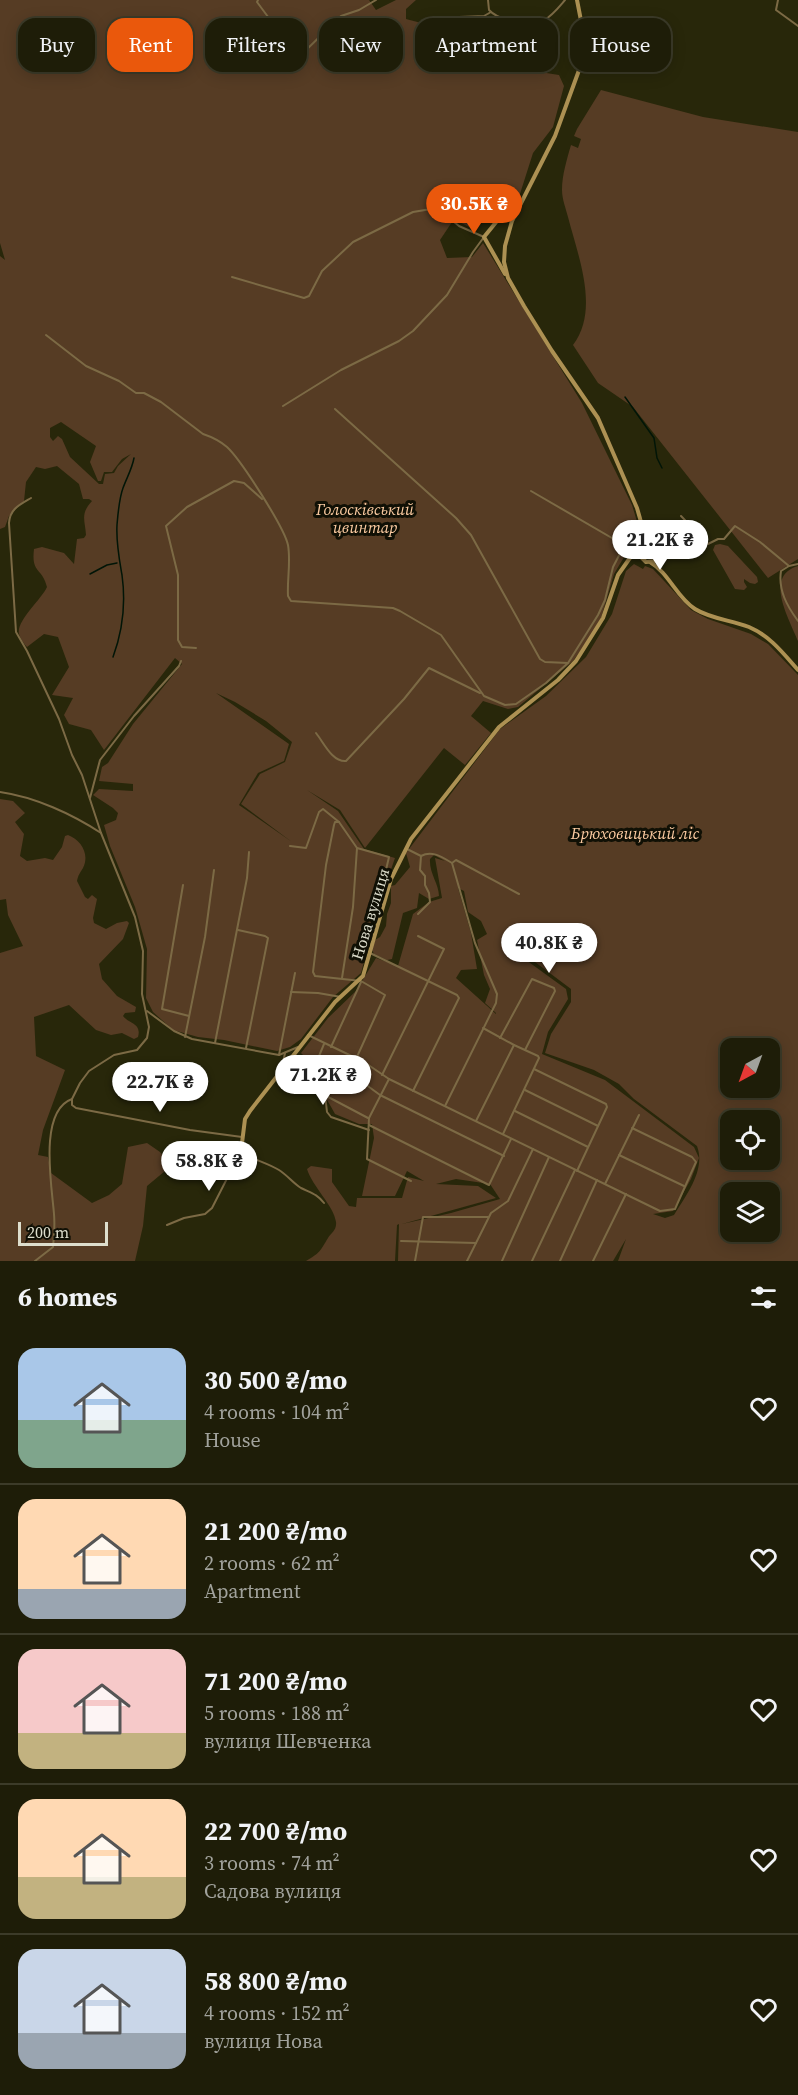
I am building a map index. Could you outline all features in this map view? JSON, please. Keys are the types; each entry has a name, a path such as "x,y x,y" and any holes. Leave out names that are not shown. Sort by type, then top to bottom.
{"street":[{"path":"258,0 257,2 277,29 302,54 341,16 359,10 376,0"},
{"path":"488,0 491,12 498,17 509,21 539,22 547,19 565,0"},
{"path":"508,278 504,262 507,235 519,206 555,136 582,62 584,36 577,0"},
{"path":"778,0 776,7 778,12 798,26"},
{"path":"459,17 484,16 491,12"},
{"path":"284,406 341,370 413,331 447,295 473,252 497,221 519,206"},
{"path":"232,277 304,298 309,296 322,271 353,242 408,214 431,207 437,208 459,226 484,237 552,351 598,418 637,508 645,544 641,551 642,558"},
{"path":"46,335 86,366 119,381 136,393 144,393 153,398 202,434 211,436 225,446 243,468 281,528 290,556 288,596 294,602 316,601 393,608 426,624 441,635 482,693 487,698 506,705 516,705 568,663 598,615 612,567 625,544"},
{"path":"336,409 456,518 471,535 541,660 568,663"},
{"path":"182,647 178,640 178,575 166,526 187,507 234,481 244,483 266,503"},
{"path":"531,491 625,544 662,571"},
{"path":"31,498 14,508 9,516 16,632 59,720 135,917 143,951 142,994 149,1027 145,1043 137,1050 114,1055 89,1071 80,1083 72,1099 72,1105 76,1108 190,1130 242,1137"},
{"path":"681,516 708,544 724,539 735,526 760,542 789,566"},
{"path":"686,553 704,540"},
{"path":"645,544 652,543 658,546 659,566 693,608 764,635 798,670"},
{"name":"Нова вулиця","path":"241,1150 245,1119 250,1111 308,1035 341,997 361,979 391,879 411,839 499,727 551,686 576,661 603,618 618,575 645,544"},
{"path":"650,562 656,561 660,556"},
{"path":"798,564 782,571 780,583 782,594 798,621"},
{"path":"182,647 196,648"},
{"path":"178,653 182,647"},
{"path":"90,798 100,760 134,716 181,662"},
{"path":"316,733 334,757 340,761 346,761 404,699 429,668 482,693"},
{"path":"0,792 51,807 101,833"},
{"path":"290,846 306,848 321,810 326,810 339,822 357,848 353,907 342,978"},
{"path":"339,822 335,822 334,825 326,865 313,972 315,976 361,979 383,993 386,998 356,1059"},
{"path":"357,848 389,857 385,874 391,879"},
{"path":"406,848 421,856"},
{"path":"215,1042 249,865 249,852"},
{"path":"421,856 427,853 439,855 452,863 475,943 497,994 496,1003 445,1106"},
{"path":"418,914 430,902 425,876 420,870 421,856"},
{"path":"452,863 456,860 519,894"},
{"path":"185,1037 206,929 214,870"},
{"path":"183,885 162,1009 189,1016"},
{"path":"237,930 268,938 246,1048"},
{"path":"382,1075 444,949 418,936"},
{"path":"370,953 459,998 413,1090"},
{"path":"279,1055 295,973"},
{"path":"331,1047 361,979"},
{"path":"500,1038 532,979 554,988 555,991 525,1050"},
{"path":"291,992 341,997"},
{"path":"147,1011 185,1037 279,1055 316,1071"},
{"path":"483,1028 538,1056 503,1134"},
{"path":"308,1035 356,1059 388,1079 660,1211 675,1209 696,1162 692,1157 632,1128"},
{"path":"324,1044 317,1061 315,1090 369,1118"},
{"path":"476,1121 514,1045"},
{"path":"279,1055 285,1053"},
{"path":"285,1053 289,1058"},
{"path":"285,1053 289,1058"},
{"path":"317,1061 504,1156"},
{"path":"532,1261 606,1107 606,1104 534,1069"},
{"path":"388,1079 369,1118 367,1160 411,1181"},
{"path":"524,1090 598,1126"},
{"path":"325,1095 327,1112 331,1117 369,1130"},
{"path":"35,1261 53,1247 54,1216 49,1166 51,1134 60,1106 63,1102 72,1099"},
{"path":"514,1111 588,1147"},
{"path":"605,1184 639,1115"},
{"path":"369,1125 489,1185 512,1139"},
{"path":"467,1261 488,1217 508,1201 532,1149"},
{"path":"167,1225 184,1218 205,1214 212,1208 241,1150 250,1158 279,1170 292,1179 298,1187 317,1194 324,1203"},
{"path":"619,1155 685,1186"},
{"path":"502,1261 549,1157"},
{"path":"560,1261 597,1180"},
{"path":"593,1261 626,1194"},
{"path":"415,1261 423,1217 488,1217"},
{"path":"401,1241 477,1243"}],"green space":[{"name":"Голосківський цвинтар","path":"0,0 369,0 376,10 396,0 416,0 406,9 406,19 415,21 415,72 540,72 559,75 564,86 553,127 533,153 519,197 511,208 495,217 482,209 469,227 454,219 440,240 447,258 472,257 483,243 582,403 632,505 642,538 630,547 614,574 601,618 573,661 518,707 508,709 483,701 471,716 491,733 465,765 444,748 365,848 340,810 307,790 338,811 364,849 395,858 381,898 361,973 333,997 301,1039 290,1047 277,1051 198,1037 173,1030 153,1012 146,998 147,949 135,907 110,846 104,825 116,820 118,813 93,795 99,789 133,791 133,784 99,781 102,767 108,763 133,724 182,664 175,658 104,750 91,730 69,724 64,715 73,698 52,695 69,667 58,637 44,634 27,647 22,641 19,629 21,623 47,587 35,567 34,549 42,547 64,553 74,564 77,539 84,538 86,535 85,514 92,501 83,499 79,484 57,466 45,469 36,467 26,482 24,501 9,516 5,527 0,529 0,256 5,260 0,243","holes":["61,422 96,446 90,462 98,481 101,481 104,472 112,472 122,459 131,454 114,473 105,474 103,484 99,484 70,457 62,439 58,436 53,441 50,437 50,428","216,693 266,721 292,742 285,762 260,774 241,804 292,842 239,805 258,773 284,761 289,744"]},
{"path":"601,90 703,117 798,132 798,559 768,578 633,407 598,383 573,345 581,331 586,299 581,265 563,197 563,179 571,145 578,148 581,139 574,136"},
{"path":"715,545 728,546 757,577 758,582 750,583 744,579 747,587 744,590 735,589 713,550"},
{"name":"Брюховицький ліс","path":"634,564 643,569 645,566 653,569 691,610 708,619 751,634 768,644 798,675 798,1261 618,1261 626,1239 613,1261 398,1261 399,1224 397,1225 395,1261 306,1261 319,1251 336,1225 331,1209 307,1169 311,1166 332,1169 332,1182 349,1206 356,1207 357,1198 402,1198 408,1177 424,1181 407,1171 395,1196 362,1196 374,1138 372,1124 359,1124 335,1114 322,1090 319,1071 301,1053 328,1018 356,991 376,958 398,966 413,914 429,902 442,898 435,858 445,861 434,855 430,859 431,869 439,896 429,899 419,893 417,908 403,913 392,959 387,960 374,954 372,950 375,940 380,937 386,926 391,903 391,886 395,885 410,867 406,853 500,729 546,696 586,657 612,614 626,571","holes":["458,888 464,891 468,912 481,921 487,934 477,940 484,975 490,989 485,1003 496,1014 456,978 461,970 477,969 471,933","527,956 571,989 571,1002 551,1034 545,1053 594,1070 619,1084 634,1099 697,1146 699,1158 694,1147 605,1080 542,1054 548,1032 568,999 566,989 526,960","699,1158 689,1191 674,1215 665,1218 653,1214 673,1211 691,1179","456,1179 490,1184 500,1199 402,1224 496,1198 478,1186 436,1184"]},
{"path":"798,566 798,641 785,611 781,589 782,579 788,571"},
{"path":"0,799 13,801 25,813 15,822 24,834 20,856 27,861 45,858 53,860 62,847 65,836 73,837 85,853 85,863 77,881 85,897 88,899 92,895 97,899 94,923 106,929 117,923 127,921 129,923 123,939 99,964 102,979 117,996 136,1007 135,1012 125,1013 123,1016 137,1026 138,1037 134,1039 122,1033 111,1035 96,1030 69,1005 34,1017 36,1056 65,1070 43,1130 38,1155 48,1157 51,1173 92,1203 109,1195 122,1184 128,1147 147,1143 160,1152 171,1166 147,1186 143,1226 135,1261 0,1261 0,953 23,946 8,915 6,899 0,900"}],"waterway":[{"path":"625,397 654,438 657,458 662,468"},
{"path":"113,657 124,607 117,538 118,511 134,458"},
{"path":"90,574 107,565 117,563"}]}
